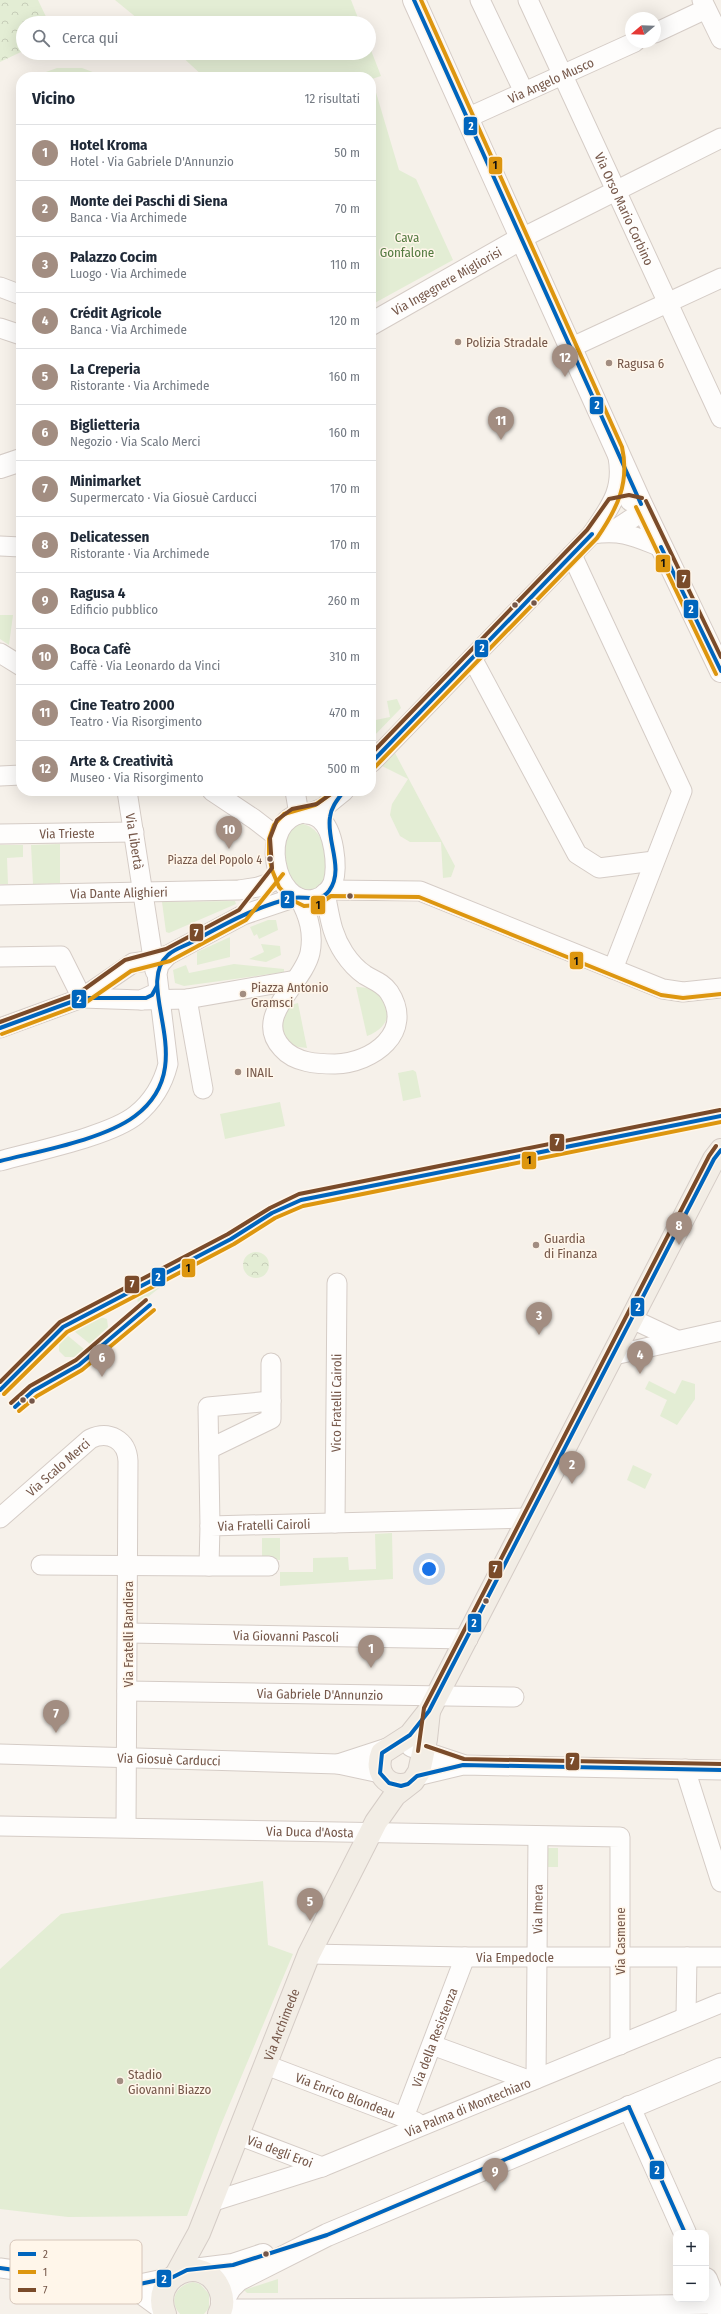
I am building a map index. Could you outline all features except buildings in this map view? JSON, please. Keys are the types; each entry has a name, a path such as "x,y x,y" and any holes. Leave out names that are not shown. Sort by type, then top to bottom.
{"main road":[{"path":"382,1776 395,1785 433,1704 528,1518 614,1355 707,1173 721,1150"},
{"path":"373,1827 395,1795 408,1760 410,1735 433,1704"},
{"path":"373,1827 382,1776 379,1760 408,1760"},
{"name":"Via Archimede","path":"192,2274 199,2233 309,1954 373,1827"},
{"name":"Via Archimede","path":"192,2274 201,2254 199,2233"},
{"path":"165,2313 163,2293 192,2274 222,2293 220,2309"}],"street":[{"path":"414,0 572,347 641,504 721,671"},
{"path":"480,0 524,92"},
{"name":"Via Orso Mario Corbino","path":"528,0 721,418"},
{"path":"661,30 704,5 720,40"},
{"name":"Via Angelo Musco","path":"467,118 625,47"},
{"path":"522,238 721,138"},
{"name":"Via Ingegnere Migliorisi","path":"376,321 522,238"},
{"path":"572,347 721,278"},
{"path":"0,287 16,293"},
{"path":"0,328 16,333"},
{"path":"376,758 592,534 613,503 620,476 617,449"},
{"path":"0,467 16,462"},
{"path":"613,503 629,501 641,504"},
{"path":"613,531 636,515 641,504"},
{"path":"592,534 613,531 633,536 662,547"},
{"path":"0,546 16,547"},
{"path":"572,555 682,791 613,969"},
{"path":"0,653 16,663"},
{"path":"472,658 577,854 599,868 654,862"},
{"path":"0,776 16,775"},
{"name":"Via Libertà","path":"128,796 151,940 154,982"},
{"path":"220,796 276,836"},
{"path":"297,796 303,814"},
{"path":"82,998 154,982 243,915 274,876 276,836 285,820 323,808 338,796"},
{"path":"0,1028 82,998 154,982 251,988 259,990 267,999 274,1037 284,1051 302,1060 325,1064 345,1063 370,1054 387,1043 395,1030 397,1014 393,999 384,986 356,968 345,954 333,934 327,892 335,877 334,855 328,831 329,817 340,796"},
{"path":"303,814 320,820 328,831"},
{"name":"Via Trieste","path":"0,834 134,832"},
{"path":"272,1028 274,1016 306,966 311,943 310,919 297,898 274,876"},
{"name":"Via Dante Alighieri","path":"0,895 239,890 258,887 274,876"},
{"path":"243,915 297,898 313,899 327,892 386,890 420,891 663,989 683,992 721,988"},
{"path":"0,957 61,956 82,998"},
{"path":"251,988 296,980"},
{"path":"154,982 203,1089"},
{"path":"0,1161 123,1123 135,1116 147,1104 165,1078 168,1064 154,982"},
{"name":"Vico Fratelli Cairoli","path":"335,1523 336,1283"},
{"path":"632,1319 677,1340"},
{"path":"614,1355 721,1331"},
{"path":"209,1449 271,1418 271,1363"},
{"path":"210,1526 208,1407 271,1401"},
{"name":"Via Scalo Merci","path":"0,1518 90,1439 104,1435 116,1438 121,1443"},
{"name":"Via Fratelli Bandiera","path":"121,1443 128,1454 126,1828"},
{"name":"Via Fratelli Cairoli","path":"210,1566 210,1526 528,1518"},
{"path":"41,1565 128,1567 269,1566"},
{"name":"Via Giovanni Pascoli","path":"128,1633 468,1638"},
{"name":"Via Gabriele D'Annunzio","path":"127,1691 433,1704 514,1697"},
{"name":"Via Giosuè Carducci","path":"0,1754 126,1756 338,1764"},
{"path":"408,1760 463,1765"},
{"path":"338,1764 408,1760 463,1765 721,1770"},
{"path":"338,1764 382,1776"},
{"path":"685,1769 721,1882"},
{"name":"Via Duca d'Aosta","path":"0,1826 126,1828 373,1827 538,1836 620,1837"},
{"name":"Via Imera","path":"534,2080 538,1836"},
{"name":"Via Casmene","path":"620,1837 620,2045"},
{"name":"Via Empedocle","path":"309,1954 465,1957 721,1957"},
{"name":"Via della Resistenza","path":"404,2118 465,1957"},
{"path":"686,2016 687,1957"},
{"name":"Via Palma di Montechiaro","path":"211,2202 322,2167 425,2126 686,2016 721,2003"},
{"path":"432,2045 534,2080"},
{"name":"Via Enrico Blondeau","path":"266,2065 425,2126"},
{"path":"709,2285 719,2307 453,2311 220,2309 230,2288 238,2280 327,2235 721,2069"},
{"path":"629,2107 684,2230"},
{"name":"Via degli Eroi","path":"238,2135 322,2167"},
{"path":"142,2284 233,2265 327,2235"},
{"path":"0,2268 10,2269"},
{"path":"142,2295 165,2313"}],"green space":[{"path":"0,0 38,0 46,16 16,16 16,54 0,62"},
{"path":"115,0 351,0 357,16 134,16"},
{"name":"Cava Gonfalone","path":"186,60 375,60 381,76 376,78 376,72 199,72"},
{"path":"57,68 82,68 93,72 46,72"},
{"name":"Cava Gonfalone","path":"376,92 399,170 416,179 453,260 376,302"},
{"path":"0,615 13,615 9,645 0,639"},
{"path":"397,699 401,708 376,734 376,720 390,717 387,701"},
{"path":"395,753 455,866 451,877 443,878 441,842 410,842 400,836 390,815 392,804 408,779 382,766"},
{"path":"298,823 312,828 317,833 321,838 325,851 325,876 320,887 311,892 304,891 292,880 284,864 282,856 284,840 288,831 291,826"},
{"path":"60,844 60,883 33,884 31,845"},
{"path":"0,845 23,845 23,857 7,858 8,884 0,884"},
{"path":"235,901 236,904 169,933 166,932 162,902"},
{"path":"268,920 276,920 278,930 259,939 257,934 254,936 250,927"},
{"path":"230,937 230,957 197,965 197,952"},
{"path":"261,944 280,946 281,955 266,962 249,959 264,952"},
{"path":"234,964 284,969 284,972 184,986 175,983 173,970 186,965 189,973"},
{"path":"356,987 368,988 377,992 384,999 387,1006 388,1015 385,1023 378,1030 367,1036"},
{"path":"298,1003 307,1048 291,1046 281,1036 281,1016 291,1005"},
{"path":"413,1070 416,1072 421,1097 403,1101 398,1073"},
{"path":"280,1102 285,1126 225,1139 220,1114"},
{"path":"256,1252 265,1256 269,1265 265,1274 256,1278 247,1274 243,1265 247,1256"},
{"path":"166,1279 168,1281 138,1305 137,1295"},
{"path":"97,1316 107,1319 108,1327 90,1344 74,1331"},
{"path":"67,1335 85,1350 75,1357 65,1357 59,1351 59,1343"},
{"path":"682,1380 695,1384 695,1399 677,1425 660,1416 667,1400 645,1389 649,1381 675,1394"},
{"path":"633,1465 652,1474 645,1489 627,1480"},
{"path":"392,1533 393,1579 280,1586 280,1572 313,1572 313,1558 348,1557 349,1570 376,1569 375,1534"},
{"path":"262,1538 280,1538 280,1560 262,1560"},
{"path":"548,1848 558,1848 558,1867 547,1867"},
{"name":"Stadio Giovanni Biazzo","path":"263,1881 268,1945 293,1954 220,2127 187,2216 68,2217 0,2209 0,1969 61,1914"},
{"path":"278,2279 278,2293 247,2293 244,2290"},
{"path":"193,2282 200,2284 209,2294 209,2308 204,2314 180,2314 176,2309 174,2299 176,2294 182,2286"}],"transit line":[{"name":"2","path":"414,0 641,504"},
{"name":"1","path":"376,766 597,538 616,506 623,484 624,472 622,447 421,0"},
{"name":"7","path":"376,749 587,530 609,499 629,495 642,498"},
{"name":"7","path":"646,501 721,657"},
{"name":"1","path":"636,507 716,674"},
{"name":"2","path":"376,758 592,534"},
{"name":"2","path":"661,547 721,671"},
{"name":"1","path":"328,796 315,805 284,814 274,825 269,839 269,855 272,870 279,887 290,899 304,906 318,905 331,896 419,897 661,995 683,998 721,994"},
{"name":"7","path":"0,1022 79,993 125,960 166,949 239,910 272,868 270,838 277,820 292,809 317,804 328,796"},
{"name":"2","path":"0,1161 70,1144 106,1132 135,1116 154,1096 164,1074 166,1051 157,986 159,969 168,955 173,951 253,911 279,901 292,898 316,898 325,895 329,891 335,874 334,855 329,826 330,817 335,803 340,796"},
{"name":"1","path":"2,1034 85,1003 131,971 170,961 246,920 283,874"},
{"name":"2","path":"0,1028 82,998 146,998 152,995 157,986"},
{"name":"7","path":"0,1382 60,1322 228,1234 270,1208 299,1194 720,1110"},
{"name":"2","path":"0,1390 63,1327 231,1239 272,1213 301,1200 721,1116"},
{"name":"1","path":"4,1394 67,1332 234,1244 275,1218 303,1206 721,1122"},
{"name":"7","path":"418,1751 424,1708 709,1156 716,1146"},
{"name":"2","path":"721,1150 714,1159 429,1711 410,1735 382,1753 380,1773 389,1783 401,1786 408,1784 417,1776 463,1765 721,1770"},
{"name":"7","path":"11,1403 30,1386 76,1360 146,1300"},
{"name":"2","path":"15,1407 33,1391 79,1365 150,1305"},
{"name":"1","path":"19,1411 37,1396 82,1370 154,1310"},
{"name":"7","path":"426,1746 464,1759 721,1764"},
{"name":"2","path":"629,2107 684,2230"},
{"name":"2","path":"142,2283 173,2277 187,2270 233,2265 327,2235 629,2107"},
{"name":"2","path":"0,2268 10,2269"}],"place":[{"name":"Polizia Stradale","path":"458,342"},
{"name":"Ragusa 6","path":"609,363"},
{"name":"Arte & Creatività","path":"565,377"},
{"name":"Cine Teatro 2000","path":"501,440"},
{"name":"Boca Cafè","path":"229,849"},
{"name":"Piazza del Popolo 4","path":"270,859"},
{"name":"Piazza Antonio Gramsci","path":"243,994"},
{"name":"INAIL","path":"238,1072"},
{"name":"Guardia di Finanza","path":"536,1245"},
{"name":"Delicatessen","path":"679,1245"},
{"name":"Palazzo Cocim","path":"539,1335"},
{"name":"Crédit Agricole","path":"640,1374"},
{"name":"Biglietteria","path":"102,1377"},
{"name":"Monte dei Paschi di Siena","path":"572,1484"},
{"name":"Hotel Kroma","path":"371,1668"},
{"name":"Minimarket","path":"56,1733"},
{"name":"La Creperia","path":"310,1921"},
{"name":"Stadio Giovanni Biazzo","path":"120,2081"},
{"name":"Ragusa 4","path":"495,2191"}]}
